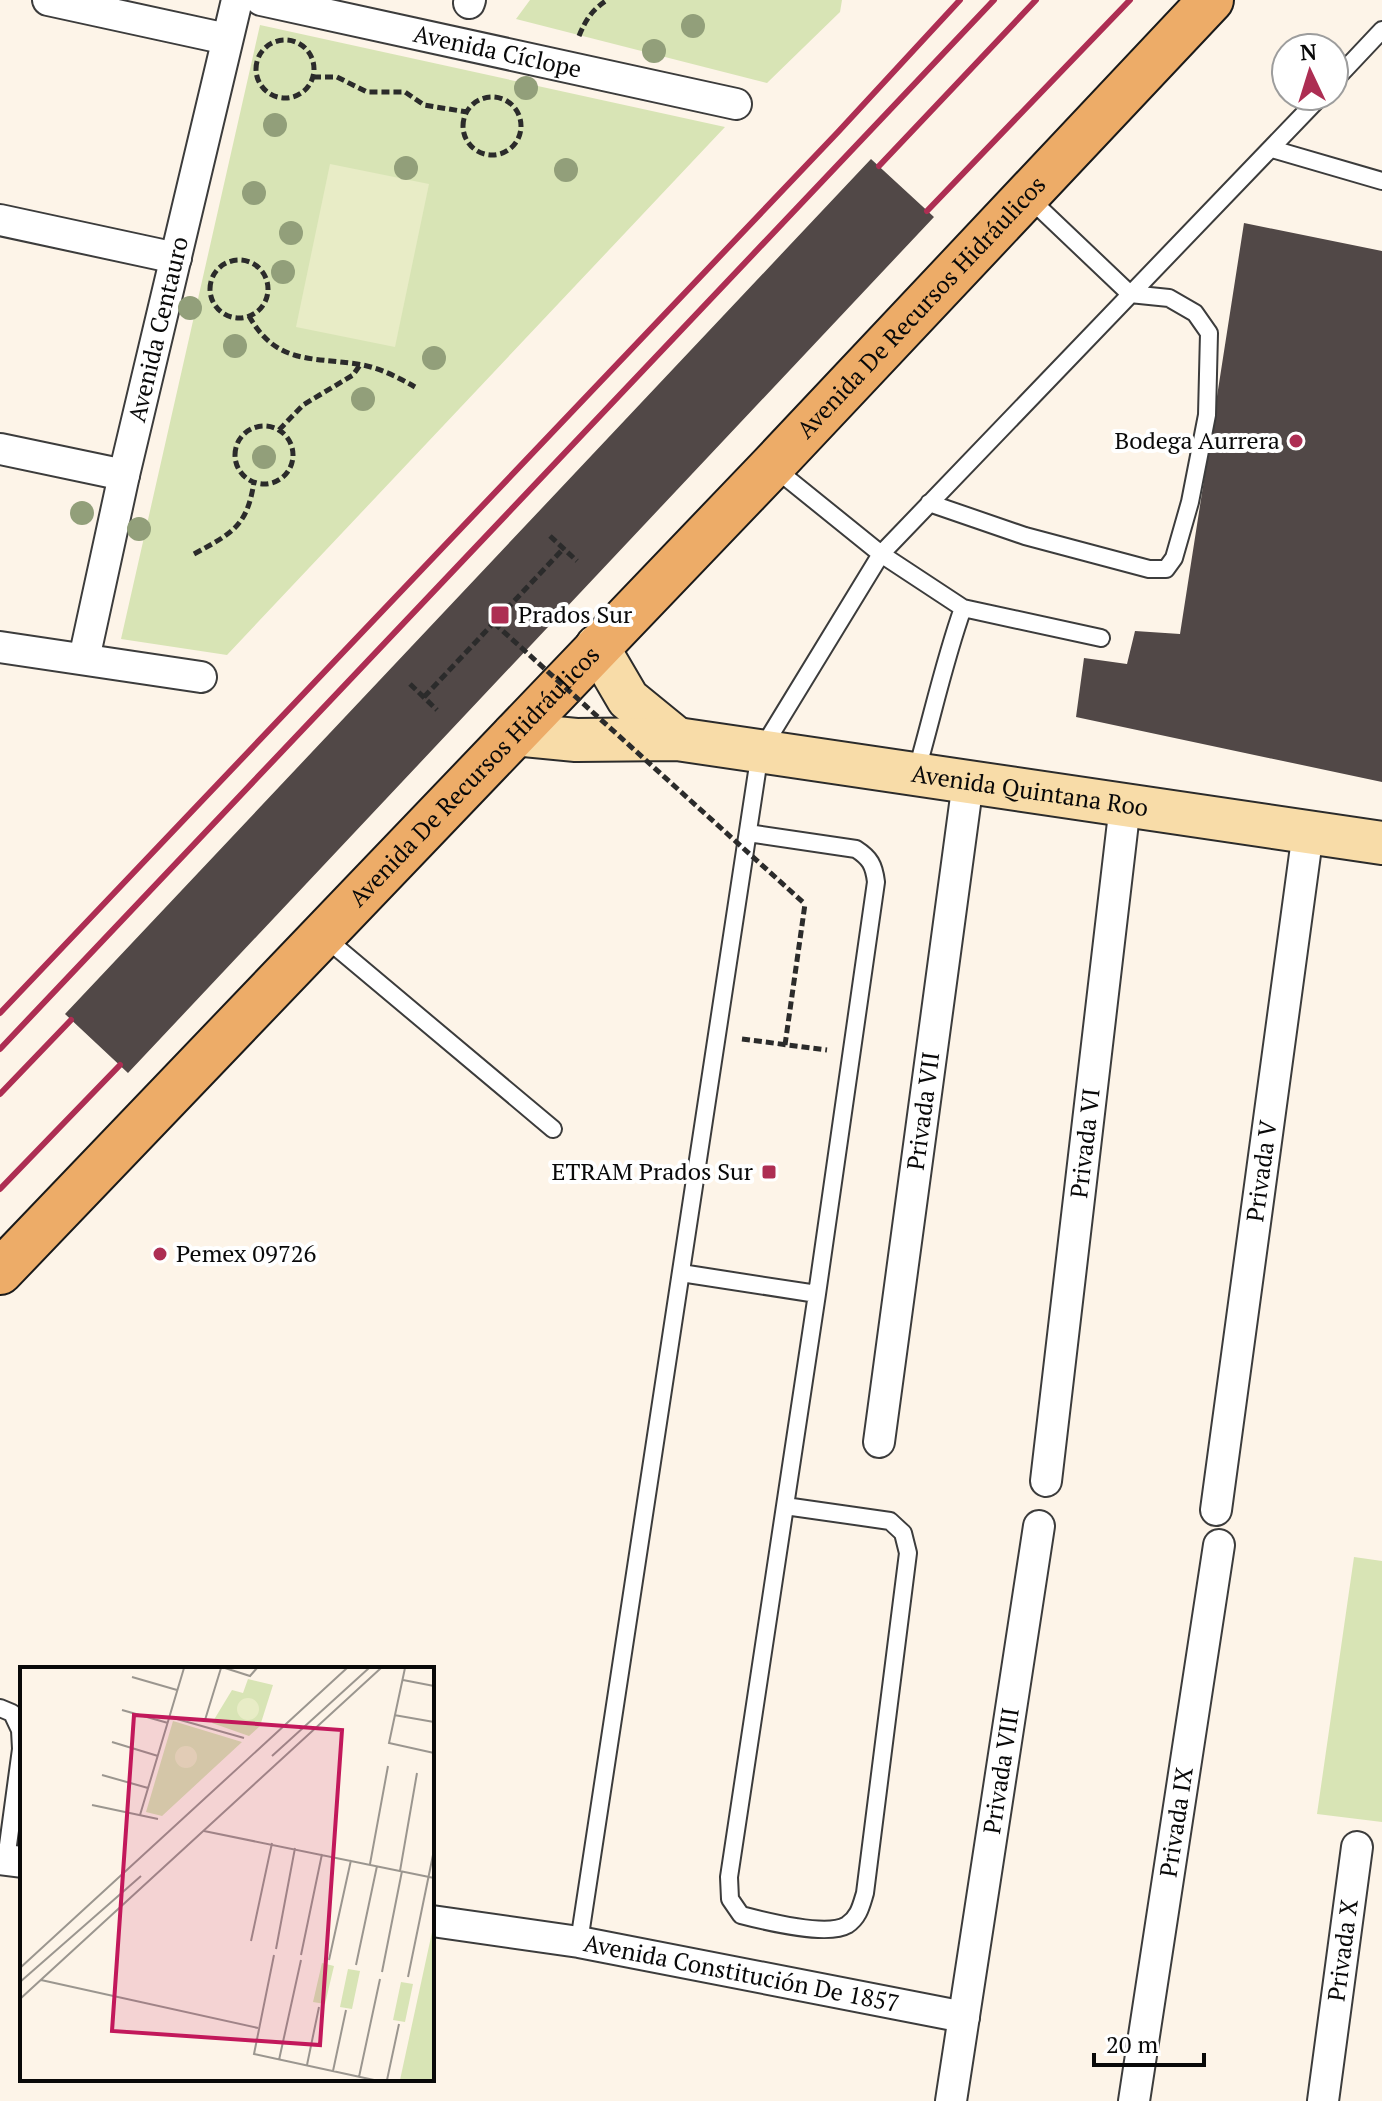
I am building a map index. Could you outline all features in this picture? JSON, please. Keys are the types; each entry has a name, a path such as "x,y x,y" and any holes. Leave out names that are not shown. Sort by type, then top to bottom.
{"main road":[{"name":"Avenida De Recursos Hidráulicos","path":"0,1272 772,466 1211,0"},
{"path":"597,646 628,699 677,739"},
{"name":"Avenida Quintana Roo","path":"514,734 576,740 677,739 1382,843"}],"street":[{"path":"48,0 227,39"},
{"name":"Avenida Centauro","path":"84,659 124,475 237,0"},
{"name":"Avenida Cíclope","path":"261,0 736,104"},
{"path":"0,220 176,258"},
{"path":"0,449 124,475"},
{"path":"0,647 201,677"},
{"name":"Privada VII","path":"879,1442 968,782"},
{"name":"Privada VI","path":"1046,1481 1125,805"},
{"name":"Privada V","path":"1216,1510 1308,832"},
{"name":"Privada VIII","path":"964,2017 1039,1526"},
{"name":"Privada IX","path":"1134,2101 1219,1545"},
{"name":"Privada X","path":"1323,2101 1357,1847"},
{"name":"Avenida Constitución De 1857","path":"434,1921 579,1942 964,2017"},
{"path":"951,2101 964,2017"}],"lane":[{"path":"1350,64 1382,30"},
{"path":"579,1942 760,752 881,554 1306,112"},
{"path":"1272,149 1382,181"},
{"path":"929,503 1025,536 1149,569 1166,569 1174,558 1190,502 1207,415 1209,333 1195,313 1169,298 1130,294 1028,196"},
{"path":"772,466 881,554 963,608 1101,638"},
{"path":"915,775 963,608"},
{"path":"748,833 856,849 868,856 875,868 876,882 729,1877 730,1899 741,1915 824,1930 845,1926 852,1920 859,1913 865,1893 908,1553 903,1533 890,1521 874,1516 785,1506"},
{"path":"321,935 553,1129"},
{"path":"681,1273 817,1294"},
{"path":"0,1708 12,1713 20,1730"},
{"path":"9,1861 20,1758"}],"path":[{"path":"568,67 586,19 607,0"},
{"path":"291,41 300,44 312,59 313,77 309,85 295,96 275,97 260,84 256,75 259,55 273,43 291,41"},
{"path":"313,77 337,77 367,92 405,92 424,105 467,112"},
{"path":"489,96 507,101 519,115 521,133 510,149 502,153 482,153 467,141 463,121 467,112 480,99 489,96"},
{"path":"246,260 262,270 266,278 268,296 264,305 249,316 229,316 221,311 210,295 214,275 228,262 246,260"},
{"path":"249,316 264,338 278,349 312,360 360,365 397,377 415,387"},
{"path":"279,430 303,405 353,375 360,365"},
{"path":"270,426 279,430 291,444 293,453 288,471 274,482 254,482 239,470 235,460 238,441 252,428 270,426"},
{"path":"194,554 231,531 245,518 254,482"},
{"path":"550,536 577,561"},
{"path":"424,697 564,548"},
{"path":"494,623 805,904 785,1045"},
{"path":"410,684 437,710"},
{"path":"717,1035 853,1054"}],"green space":[{"path":"530,0 842,0 840,12 767,83 516,19"},
{"path":"260,25 725,127 227,655 121,639"},
{"path":"330,164 429,184 395,347 296,327"},
{"path":"1354,1557 1382,1561 1382,1822 1317,1814"}],"building":[{"name":"Prados Sur","path":"871,159 934,217 128,1073 65,1014"},
{"name":"Bodega Aurrera","path":"1244,223 1382,251 1382,782 1076,717 1084,658 1127,664 1135,631 1180,634"}],"railway":[{"path":"0,1013 960,0"},
{"path":"0,1049 994,0"},
{"path":"879,166 1036,0"},
{"path":"927,211 1130,0"},
{"path":"0,1094 71,1020"},
{"path":"0,1189 120,1065"}],"place":[{"name":"Bodega Aurrera","path":"1296,441"},
{"name":"Prados Sur","path":"500,615"},
{"name":"ETRAM Prados Sur","path":"769,1172"},
{"name":"Pemex 09726","path":"160,1254"}]}
